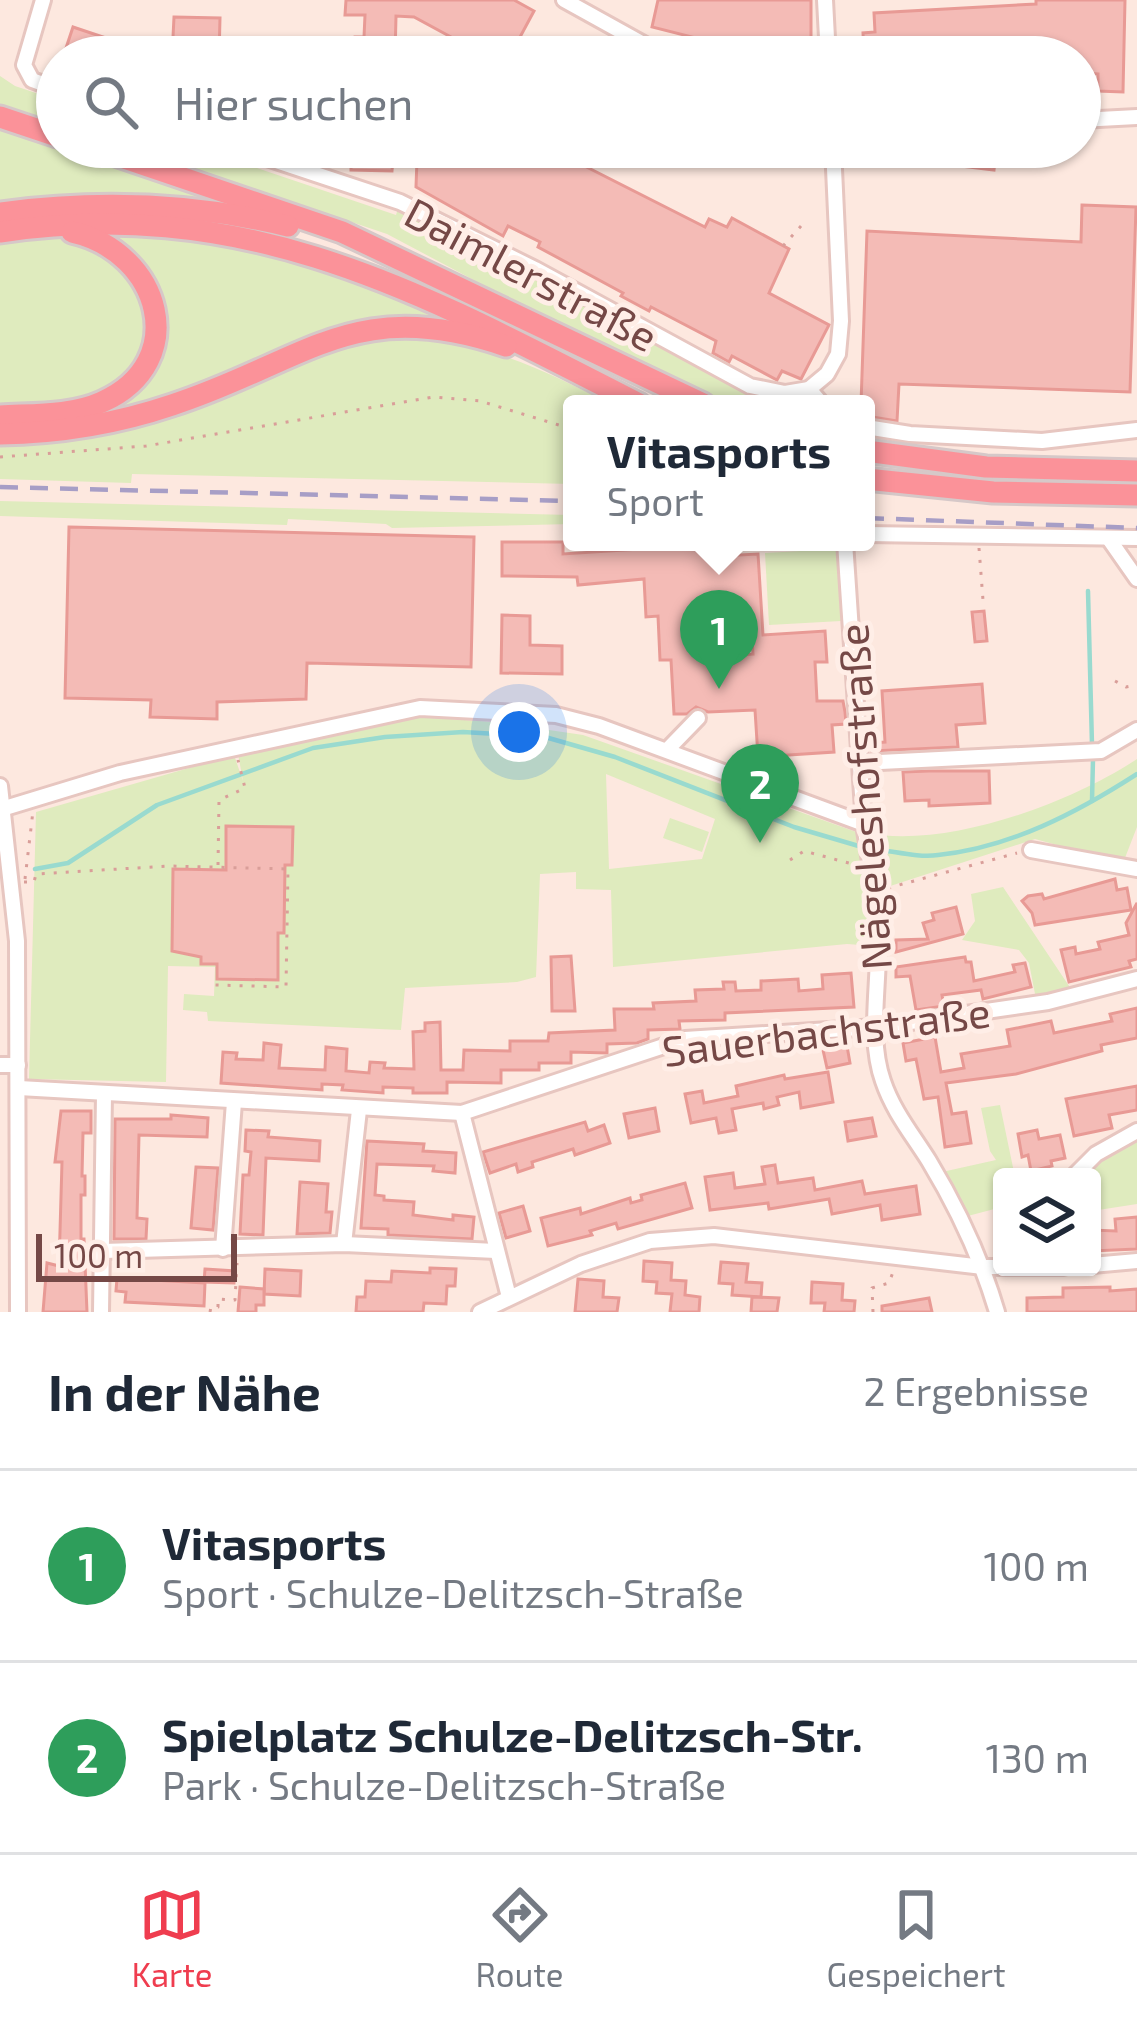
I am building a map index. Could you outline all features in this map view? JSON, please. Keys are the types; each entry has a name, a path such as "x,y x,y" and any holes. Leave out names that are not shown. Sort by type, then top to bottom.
{"highway":[{"path":"0,117 36,129"},
{"path":"155,168 274,208 375,249 681,395"},
{"path":"0,213 94,205 170,206 252,217 375,249"},
{"path":"0,232 142,224 281,245 419,293 622,395"},
{"path":"0,416 71,411 101,402 135,377 153,340 152,294 141,272 125,256 97,238 30,228"},
{"path":"0,434 44,434 159,410 306,346 369,328 412,326 452,332 491,340 569,368"},
{"path":"875,453 986,467 1137,471"},
{"path":"875,480 993,492 1137,495"}],"street":[{"path":"36,81 27,74 26,56 43,0"},
{"path":"564,0 629,36"},
{"path":"825,0 827,36"},
{"path":"1101,119 1137,117"},
{"name":"Daimlerstraße","path":"297,168 400,202 751,386 785,393 809,389"},
{"path":"814,395 809,389 827,374 838,354 841,321 834,168"},
{"path":"875,428 1042,441 1137,430"},
{"path":"875,534 1137,538"},
{"path":"1109,539 1137,579"},
{"name":"Nägeleshofstraße","path":"846,551 862,800 876,892 876,1027 881,1077 983,1267 998,1312"},
{"path":"5,808 210,752 420,708 556,715 668,749 869,834"},
{"path":"668,749 698,718"},
{"path":"860,763 1101,751 1137,730"},
{"path":"0,786 16,940 19,1088 11,1312"},
{"path":"1031,850 1135,868"},
{"name":"Sauerbachstraße","path":"19,1088 462,1113 685,1039 876,1027 1048,1002 1137,979"},
{"path":"0,1065 18,1065"},
{"path":"101,1312 104,1094"},
{"path":"231,1249 234,1102"},
{"path":"344,1244 359,1110"},
{"path":"462,1113 509,1297"},
{"path":"1082,1168 1096,1154 1137,1131"},
{"path":"480,1312 581,1264 650,1241 714,1236 993,1267"},
{"path":"103,1252 344,1244 496,1251"},
{"path":"1101,1264 1137,1261"}],"path":[{"path":"783,245 801,226"},
{"path":"0,457 146,446 433,397 480,401 563,426"},
{"path":"979,534 983,600"},
{"path":"1115,681 1126,687 1137,685"},
{"path":"218,867 219,800 245,788 238,761"},
{"path":"25,882 34,797"},
{"path":"862,800 877,807 886,821 869,834"},
{"path":"876,892 1031,850"},
{"path":"790,860 804,851 869,867"},
{"path":"34,882 36,874 169,866 288,868 286,987 214,985"},
{"path":"210,1312 211,1307 218,1307 218,1299 235,1300 231,1249"},
{"path":"873,1312 870,1291 889,1283 893,1258"}],"green space":[{"path":"0,76 36,93 36,116 0,104"},
{"path":"0,127 36,139 36,168 125,168 240,206 237,241 331,266 435,313 419,336 494,353 592,395 563,395 563,484 132,474 131,483 0,479"},
{"path":"191,168 257,168 396,215 400,202 750,386 809,389 814,395 700,395 664,381 387,234"},
{"path":"0,501 563,515 563,524 392,528 288,519 287,525 0,516"},
{"path":"837,551 841,621 769,625 765,553"},
{"path":"420,717 583,735 862,834 864,872 873,892 875,946 847,944 613,967 611,890 576,889 576,872 540,874 536,977 405,988 401,1030 208,1021 207,1012 183,1010 184,994 214,996 215,967 168,966 166,1082 29,1079 36,812 234,755 243,781 238,754","holes":["606,774 715,819 702,859 609,869"]},
{"path":"1137,759 1137,827 1123,863 1035,839 881,889 869,866 866,833 933,835 1006,819 1077,792"},
{"path":"670,818 709,832 702,852 663,838"},
{"path":"1003,887 1071,989 1036,999 1029,963 1019,950 962,940 975,921 971,894"},
{"path":"1000,1105 1013,1168 993,1168 993,1209 964,1217 942,1172 996,1160 981,1108"},
{"path":"1137,1135 1137,1204 1101,1210 1101,1168 1086,1168"}],"building":[{"path":"346,0 514,0 534,11 521,36 449,36 414,17 396,16 396,36 364,36 365,15 345,15"},
{"path":"658,0 811,0 811,36 688,36 652,27"},
{"path":"1036,0 1125,0 1123,92 1101,91 1101,36 863,36 875,32 874,13 1036,4"},
{"path":"174,17 220,18 220,36 173,36"},
{"path":"73,27 100,36 70,36"},
{"path":"351,168 392,168 392,171"},
{"path":"417,168 588,168 705,227 709,219 727,227 732,218 789,249 769,293 829,325 801,379 782,371 777,380 732,356 729,362 713,353 716,341 621,296 623,293 538,247 540,242 508,226 503,236 416,187"},
{"path":"1082,205 1136,207 1130,392 899,384 897,421 875,417 875,395 861,395 867,231 1081,242"},
{"path":"69,527 474,537 471,667 307,663 306,699 217,702 217,719 150,717 151,700 65,698"},
{"path":"502,542 563,542 563,554 758,554 763,635 825,631 827,662 815,662 817,701 843,701 846,724 832,725 834,752 758,757 755,710 708,712 696,707 687,714 674,714 671,660 660,660 658,616 646,617 644,579 578,585 577,577 502,576","holes":["751,623 753,654 703,657 701,626"]},
{"path":"984,611 987,641 975,642 972,612"},
{"path":"502,615 530,616 530,645 562,646 562,674 501,673"},
{"path":"982,684 985,723 956,725 958,747 872,751 871,743 885,742 882,691"},
{"path":"989,771 990,803 929,806 929,800 905,801 903,772"},
{"path":"226,826 293,827 292,865 285,865 284,933 278,933 278,980 217,979 217,964 201,964 201,957 172,951 173,869 226,870"},
{"path":"1115,879 1117,890 1127,888 1131,910 1035,925 1022,901 1028,896 1042,894 1044,899"},
{"path":"1137,903 1137,959 1129,961 1131,967 1069,982 1061,950 1075,947 1076,954 1100,949 1098,942 1129,935 1126,923"},
{"path":"956,907 963,934 896,952 896,940 928,939 923,923 934,920 932,913"},
{"path":"571,956 575,1011 552,1011 551,957"},
{"path":"965,957 971,962 974,981 1015,972 1013,965 1025,963 1031,987 983,999 981,990 942,995 944,1006 916,1010 910,976 896,977 896,967"},
{"path":"851,973 854,1007 725,1013 725,1020 679,1021 680,1029 648,1030 648,1039 637,1043 607,1044 607,1053 571,1052 571,1063 539,1063 539,1070 501,1070 501,1083 447,1082 447,1093 221,1083 223,1052 237,1053 236,1059 263,1060 264,1043 281,1045 279,1068 325,1070 326,1047 347,1049 346,1071 369,1073 370,1062 385,1063 384,1068 414,1069 413,1032 425,1031 425,1023 440,1022 441,1070 463,1070 464,1050 510,1051 510,1041 548,1041 549,1033 615,1030 614,1009 654,1009 653,1003 696,1001 695,990 724,989 723,982 735,982 736,991 761,990 761,981 798,979 799,991 823,989 822,975"},
{"path":"1137,1008 1137,1038 1016,1074 946,1083 952,1114 966,1112 971,1143 945,1147 938,1097 924,1099 916,1059 906,1061 903,1043 935,1037 941,1072 964,1068 961,1054 1010,1046 1007,1030 1051,1021 1054,1033 1112,1021 1110,1014"},
{"path":"847,1046 850,1063 827,1068 823,1050"},
{"path":"828,1072 833,1102 801,1108 799,1092 777,1097 779,1105 764,1109 763,1103 732,1109 736,1130 719,1133 716,1118 691,1123 685,1094 702,1091 704,1103 738,1096 736,1086 784,1075 785,1079"},
{"path":"1137,1086 1137,1110 1109,1115 1112,1128 1074,1136 1066,1099"},
{"path":"655,1108 659,1131 629,1138 624,1114"},
{"path":"61,1111 91,1111 91,1133 83,1133 85,1195 81,1195 87,1312 43,1312 47,1263 59,1266 62,1162 55,1162"},
{"path":"171,1115 208,1118 207,1137 139,1135 137,1218 147,1219 146,1239 114,1239 115,1119 171,1119"},
{"path":"872,1118 876,1136 848,1141 845,1122"},
{"path":"585,1122 588,1131 604,1125 610,1143 575,1155 573,1149 532,1162 533,1167 518,1172 516,1164 490,1173 483,1152"},
{"path":"246,1130 269,1131 268,1137 320,1141 319,1161 266,1158 263,1235 240,1234 243,1175 249,1175 251,1152 245,1151"},
{"path":"1037,1130 1039,1139 1060,1135 1065,1158 1051,1161 1052,1166 1030,1168 1028,1155 1022,1157 1018,1134"},
{"path":"367,1141 424,1144 423,1151 456,1153 455,1173 433,1171 434,1166 377,1164 375,1195 414,1202 413,1215 453,1220 453,1215 474,1217 472,1239 388,1235 388,1229 361,1228"},
{"path":"775,1165 778,1183 813,1178 815,1190 862,1181 865,1194 916,1186 920,1214 882,1220 880,1205 832,1214 829,1199 769,1209 768,1203 710,1210 705,1177 733,1173 735,1188 765,1184 762,1167"},
{"path":"196,1167 218,1168 213,1230 191,1228"},
{"path":"300,1182 328,1184 330,1233 297,1234"},
{"path":"685,1183 692,1208 618,1229 616,1223 590,1231 592,1235 548,1246 541,1218 580,1208 581,1214 630,1198 631,1203 642,1200 641,1195"},
{"path":"523,1206 530,1231 506,1238 499,1213"},
{"path":"1137,1217 1137,1249 1101,1251 1101,1230 1116,1231 1115,1219"},
{"path":"644,1261 672,1263 671,1280 686,1281 685,1295 700,1297 699,1312 670,1312 672,1294 656,1293 657,1282 643,1281"},
{"path":"721,1262 748,1264 746,1282 762,1283 761,1297 732,1295 733,1284 719,1283"},
{"path":"430,1268 456,1269 455,1286 447,1286 446,1304 424,1303 423,1312 356,1312 357,1297 365,1297 366,1281 391,1282 392,1271 430,1273"},
{"path":"205,1269 235,1271 234,1283 204,1282"},
{"path":"265,1269 301,1271 300,1296 264,1294"},
{"path":"117,1278 205,1283 204,1306 125,1302 126,1292 116,1291"},
{"path":"578,1279 604,1281 603,1297 619,1298 617,1312 575,1312"},
{"path":"812,1282 843,1284 842,1300 855,1301 854,1312 824,1312 825,1303 811,1303"},
{"path":"240,1287 264,1289 264,1305 256,1305 256,1312 238,1312"},
{"path":"1110,1287 1110,1291 1137,1289 1137,1312 1027,1312 1027,1298 1063,1297 1063,1288"},
{"path":"752,1297 779,1298 777,1312 751,1312"},
{"path":"929,1298 932,1312 882,1312 882,1306"}],"waterway":[{"path":"1088,591 1092,745"},
{"path":"35,869 68,863 157,805 313,748 463,732 545,737 615,757 794,827 862,847"},
{"path":"1092,801 1093,759"},
{"path":"873,849 930,856 991,845 1067,814 1137,774"}],"railway":[{"path":"0,487 563,501"},
{"path":"875,518 1137,528"}],"place":[{"name":"Vitasports","path":"719,689"},
{"name":"Spielplatz Schulze-Delitzsch-Str.","path":"760,843"}]}
